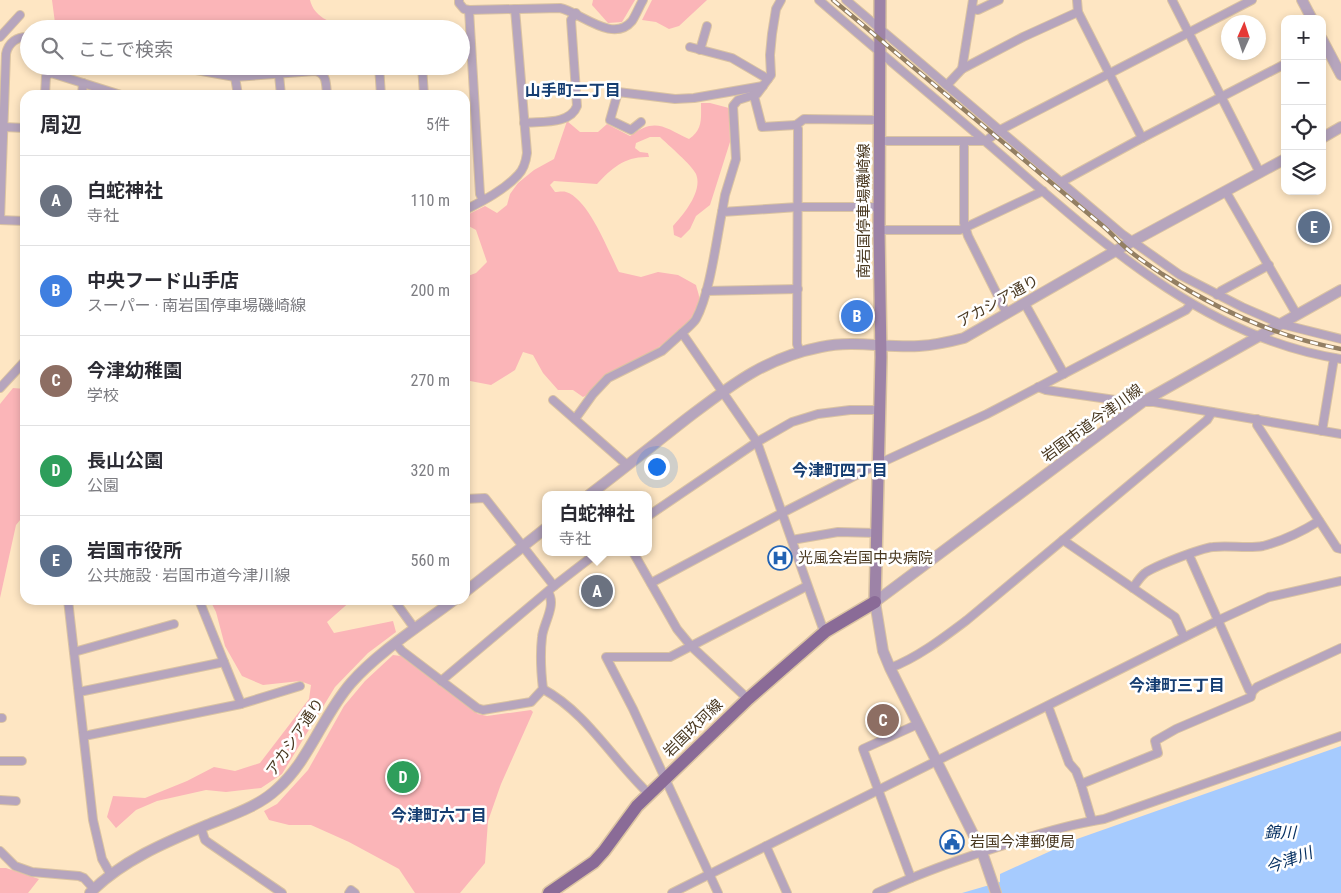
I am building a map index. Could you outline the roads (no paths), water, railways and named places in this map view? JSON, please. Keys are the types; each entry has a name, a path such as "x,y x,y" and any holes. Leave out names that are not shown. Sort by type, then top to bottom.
{"main road":[{"name":"南岩国停車場磯崎線","path":"874,602 881,345 879,230 880,0"},
{"name":"岩国玖珂線","path":"549,893 599,857 637,806 748,699 826,631 874,602"}],"street":[{"path":"459,0 464,9 469,10 513,9 560,4 594,24 617,29 624,28 632,21 643,0"},
{"path":"470,207 520,174 527,153 511,0"},
{"path":"575,419 593,394 608,378 662,351 693,324 697,317 706,291 725,195 736,159 734,106 738,100 754,96 771,76 770,55 776,9 781,0"},
{"path":"819,0 986,141 1042,191 1115,252 1155,281 1191,304 1259,336 1302,350 1337,358 1322,430"},
{"path":"846,0 1061,182 1133,241 1180,275 1217,296 1281,324 1341,339"},
{"path":"962,69 973,0"},
{"path":"972,10 978,10 999,0"},
{"path":"1077,0 1078,12 1142,138"},
{"path":"1172,0 1260,173"},
{"path":"1229,0 1234,9"},
{"path":"879,140 986,141 1000,130 1252,0"},
{"path":"1302,0 1310,15"},
{"path":"469,10 470,20"},
{"path":"947,85 962,69 1078,12"},
{"path":"524,123 565,119 574,114 577,106 571,20 576,13"},
{"path":"11,44 1,36 20,15"},
{"path":"700,50 707,26"},
{"path":"470,27 480,194 483,200"},
{"path":"20,38 11,44 6,54 0,220 20,221"},
{"path":"690,47 732,58 766,83"},
{"path":"1326,48 1341,75"},
{"path":"1061,182 1281,66"},
{"path":"46,90 47,75"},
{"path":"57,75 104,90"},
{"path":"215,75 236,77 265,75"},
{"path":"279,75 280,90"},
{"path":"323,75 327,90"},
{"path":"380,75 381,90"},
{"path":"423,75 424,90"},
{"path":"236,77 237,90"},
{"path":"82,90 83,83"},
{"path":"641,122 631,130 610,120 618,92 676,99 694,98 766,83"},
{"path":"754,96 762,127 796,125 804,119 879,120"},
{"path":"796,125 798,129 797,344 800,352"},
{"path":"4,127 20,128"},
{"path":"1326,136 1341,127"},
{"path":"964,141 964,223 968,236 1007,314"},
{"name":"アカシア通り","path":"598,491 627,465 722,392 756,369 800,352 822,347 849,344 918,346 944,344 964,338 1133,241 1281,161"},
{"path":"879,230 966,229 1042,191"},
{"path":"1226,192 1297,315"},
{"path":"722,212 798,207 880,206"},
{"path":"1217,296 1222,291 1269,265"},
{"path":"706,291 798,290"},
{"name":"岩国市道今津川線","path":"874,602 1144,401 1341,290"},
{"path":"1025,304 1064,374"},
{"path":"651,582 878,464 986,414 1064,374 1186,310 1191,304"},
{"path":"682,333 757,442 822,626 826,631"},
{"path":"1,383 20,366"},
{"path":"1038,387 1046,390 1128,402 1144,401 1341,434"},
{"path":"553,400 627,465"},
{"path":"652,513 757,442 792,422 818,414 850,410 880,410"},
{"path":"890,668 899,665 948,634 1207,420 1212,412"},
{"path":"1257,419 1257,425 1319,521 1337,548 1341,549"},
{"path":"470,499 485,498 554,586"},
{"path":"1133,588 1140,577 1147,572 1189,555 1214,546 1251,547 1264,545 1306,530 1319,521"},
{"path":"470,587 542,531"},
{"path":"792,540 838,532 876,533"},
{"path":"1063,540 1175,617 1184,637"},
{"path":"1189,555 1249,690 1252,692"},
{"path":"441,681 554,586 593,556"},
{"path":"635,556 677,629 691,646 748,699"},
{"path":"672,893 880,791 936,761 1219,620 1269,597 1341,581"},
{"path":"718,893 634,710 606,657 670,657 808,586"},
{"path":"396,644 476,708 483,710 531,702 542,689 542,638 551,603 548,592"},
{"path":"874,602 883,651 890,668 982,852 996,893"},
{"path":"69,605 93,820 102,859 112,874"},
{"path":"200,605 241,704"},
{"path":"398,605 415,629"},
{"name":"アカシア通り","path":"92,891 112,874 159,846 260,802 278,788 295,769 335,704 351,684 396,644 447,605"},
{"path":"74,652 174,624"},
{"path":"1081,784 1158,752 1155,740 1251,697 1252,692 1257,687 1341,648"},
{"path":"78,692 224,662"},
{"path":"84,736 241,704 300,686"},
{"path":"542,689 572,711 608,747 649,794"},
{"path":"1048,706 1069,763 1076,770 1092,821"},
{"path":"911,878 863,749 918,724"},
{"path":"877,893 911,878 982,852 1072,825 1104,819 1341,736"},
{"path":"0,761 22,761"},
{"path":"0,800 16,800"},
{"path":"201,828 205,840 281,893"},
{"path":"766,846 787,893"},
{"path":"0,851 15,866 32,872 84,878 92,891"},
{"path":"349,893 351,890 355,893"}],"water":[{"name":"錦川","path":"1341,746 1341,893 962,893 1000,882 1000,874 1077,839"}],"railway":[{"path":"833,0 1103,226 1129,251 1147,264 1183,287 1225,310 1270,329 1317,344 1341,349"}],"place":[{"name":"岩国市役所","path":"1314,227"},
{"name":"中央フード山手店","path":"857,316"},
{"name":"光風会岩国中央病院","path":"780,558"},
{"name":"白蛇神社","path":"597,591"},
{"name":"今津幼稚園","path":"883,720"},
{"name":"長山公園","path":"403,777"},
{"name":"岩国今津郵便局","path":"952,842"}],"district":[{"name":"山手町二丁目","path":"573,90"},
{"name":"今津町四丁目","path":"840,470"},
{"name":"今津町三丁目","path":"1177,685"},
{"name":"今津町六丁目","path":"439,815"}],"water label":[{"name":"今津川","path":"1289,860"}]}
